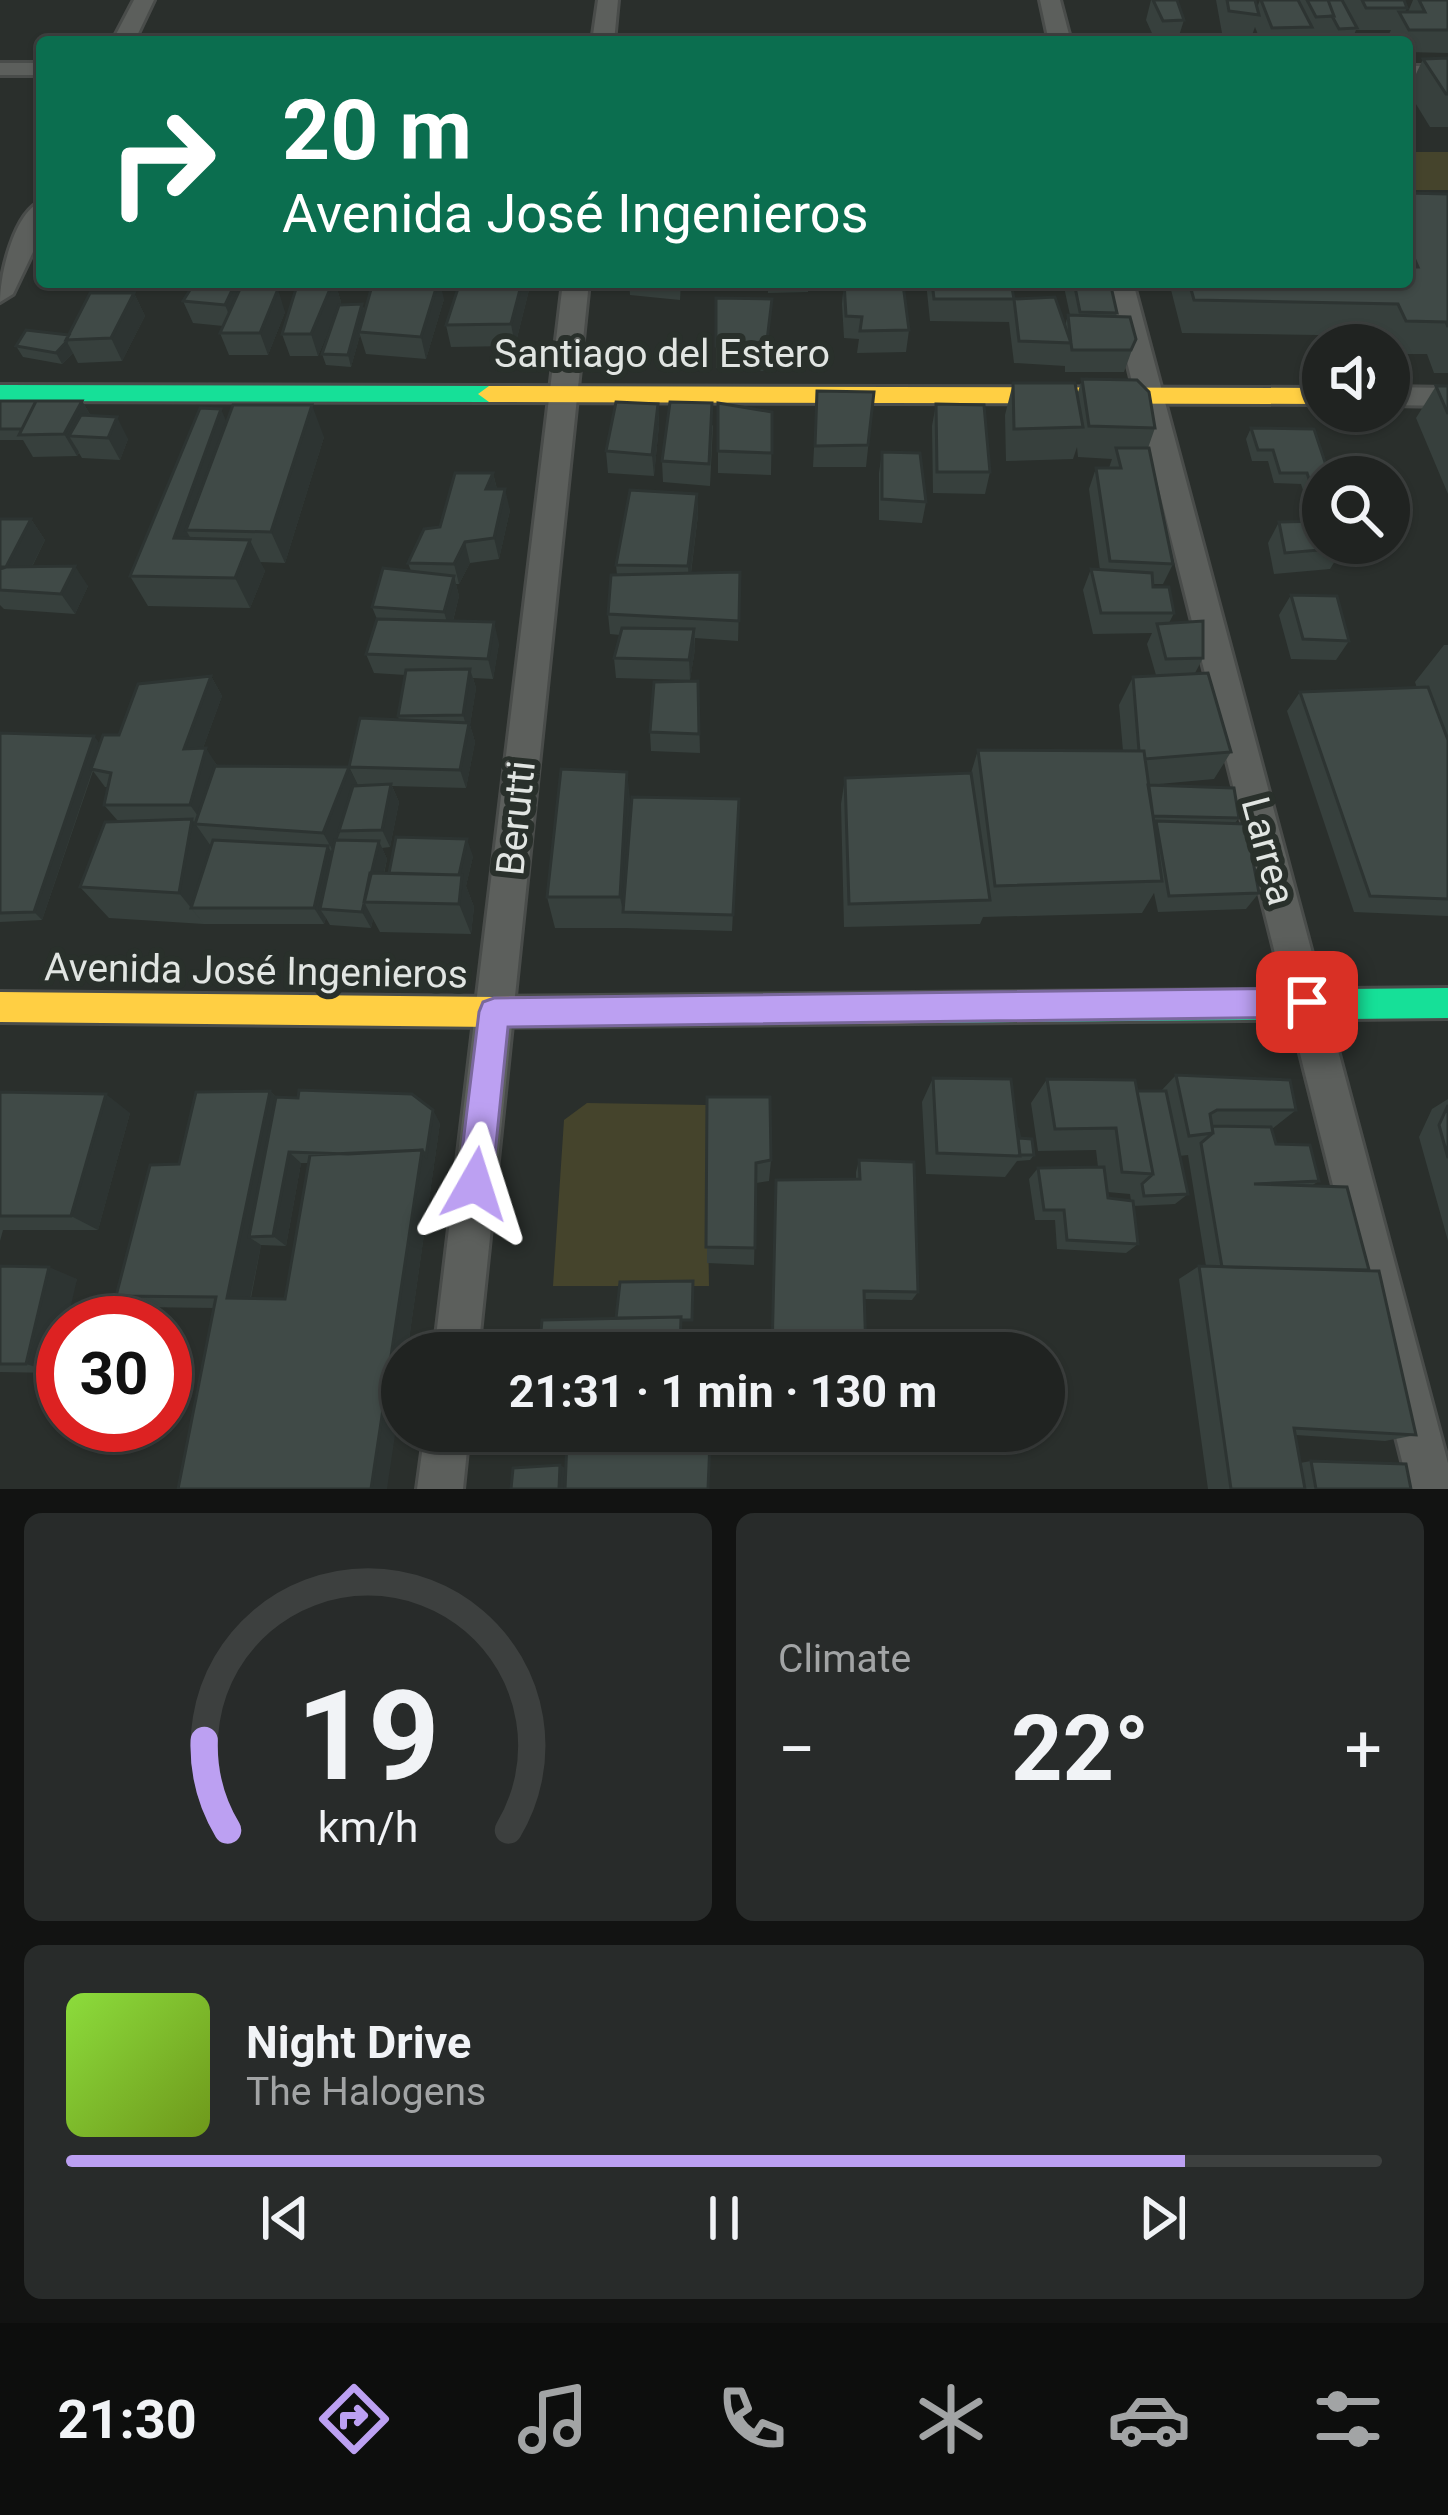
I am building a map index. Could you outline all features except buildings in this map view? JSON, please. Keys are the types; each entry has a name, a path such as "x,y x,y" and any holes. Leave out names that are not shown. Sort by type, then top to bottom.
{"street":[{"path":"126,36 144,0"},
{"path":"604,36 608,0"},
{"path":"1049,0 1058,36"},
{"path":"0,69 36,69"},
{"path":"1413,72 1448,72"},
{"path":"0,294 36,220"},
{"name":"Berutti","path":"458,1332 575,288"},
{"name":"Larrea","path":"1122,288 1432,1489"},
{"name":"Santiago del Estero","path":"0,393 1302,396"},
{"path":"1410,396 1448,397"},
{"name":"Avenida José Ingenieros","path":"0,1007 494,1012 1448,1003"},
{"path":"440,1489 444,1452"}],"shaded area":[{"path":"1413,152 1448,152 1448,190 1413,190"},
{"path":"587,1103 706,1105 709,1286 553,1286 564,1120"}],"traffic: fast":[{"path":"0,393 489,394"},
{"path":"915,1008 1448,1003"}],"traffic: slow":[{"path":"489,394 1302,396"},
{"path":"0,1007 494,1012 915,1008"}],"route":[{"path":"475,1184 494,1012 1307,1002"}]}
